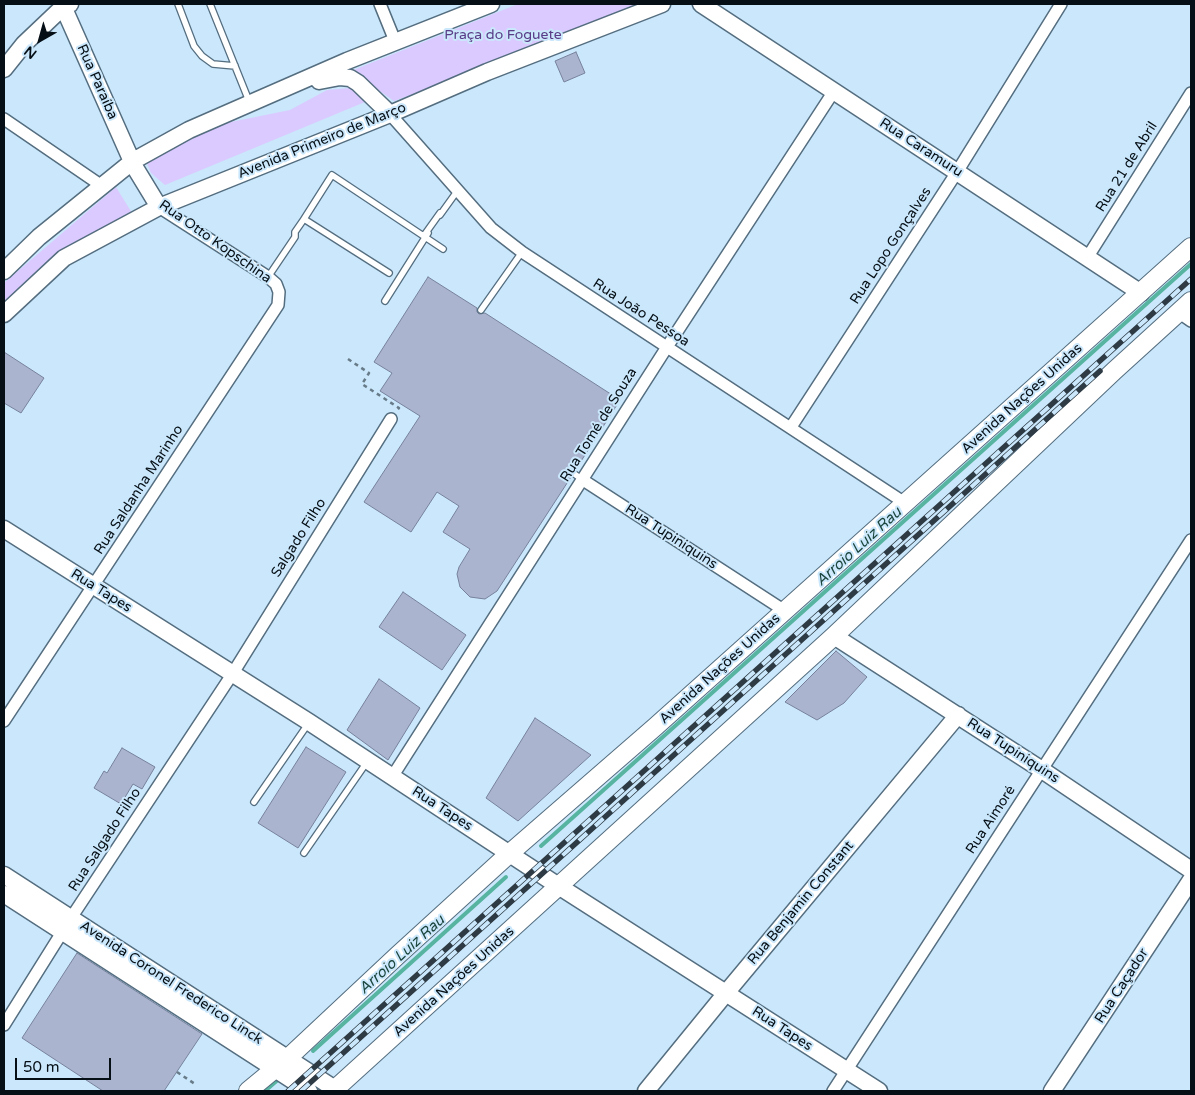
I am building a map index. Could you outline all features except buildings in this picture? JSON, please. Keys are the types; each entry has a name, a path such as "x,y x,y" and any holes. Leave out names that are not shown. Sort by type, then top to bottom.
{"main road":[{"name":"Avenida Nações Unidas","path":"248,1091 282,1063 510,853 655,727 1191,247"},
{"name":"Avenida Nações Unidas","path":"336,1091 834,636 1114,371 1187,312"}],"street":[{"path":"380,4 395,41"},
{"path":"4,271 39,237 133,161 189,130 395,41 491,4"},
{"name":"Avenida Primeiro de Março","path":"4,314 64,258 159,207 390,114 487,72 662,4"},
{"name":"Rua Caramuru","path":"701,4 1141,293"},
{"name":"Rua Lopo Gonçalves","path":"791,427 957,172 1061,4"},
{"path":"4,69 24,44 65,5"},
{"name":"Rua Paraíba","path":"65,5 133,161"},
{"path":"252,102 340,76 350,78 358,84 390,114"},
{"name":"Rua Tomé de Souza","path":"392,776 578,477 667,347 834,91"},
{"name":"Rua 21 de Abril","path":"1087,258 1191,93"},
{"name":"Rua João Pessoa","path":"390,114 492,228 522,252 905,502"},
{"path":"4,119 102,186"},
{"name":"Rua Otto Kopschina","path":"133,161 141,179 159,207 268,277 276,284 280,298"},
{"name":"Rua Saldanha Marinho","path":"4,721 273,313 280,298"},
{"name":"Salgado Filho","path":"233,673 391,419"},
{"name":"Rua Tupiniquins","path":"578,477 785,611"},
{"name":"Rua Tapes","path":"4,529 93,587 233,673 560,887 879,1091"},
{"name":"Rua Aimoré","path":"833,1091 1191,540"},
{"name":"Rua Tupiniquins","path":"834,636 1042,770 1191,870"},
{"name":"Rua Salgado Filho","path":"4,1024 233,673"},
{"name":"Rua Benjamin Constant","path":"646,1091 958,715"},
{"name":"Avenida Coronel Frederico Linck","path":"4,875 67,925 282,1063 336,1091"},
{"name":"Rua Caçador","path":"1052,1091 1191,880"},
{"name":"Avenida Coronel Frederico Linck","path":"4,894 67,925"},
{"name":"Avenida Coronel Frederico Linck","path":"141,972 225,1042 282,1063 309,1091"}],"lane":[{"path":"178,4 194,46 202,56 213,64 235,66"},
{"path":"210,4 252,102"},
{"path":"268,277 295,237 295,232 332,175 443,249"},
{"path":"385,300 412,258 423,236 458,190"},
{"path":"304,219 389,273"},
{"path":"481,310 522,252"},
{"path":"254,802 309,722"},
{"path":"304,853 368,760"}],"path":[{"path":"348,359 369,373 362,384 399,408 391,419"},
{"path":"177,1072 195,1084"}],"green space":[{"name":"Praça do Foguete","path":"518,4 642,4 488,66 394,101 351,71"},
{"path":"350,88 365,102 165,185 151,173 145,159 216,125 290,110 327,90"},
{"path":"116,187 132,213 4,303 4,283"}],"waterway":[{"name":"Arroio Luiz Rau","path":"541,846 1191,264"},
{"name":"Arroio Luiz Rau","path":"313,1051 506,877"},
{"name":"Arroio Luiz Rau","path":"265,1091 280,1078"}],"railway":[{"path":"288,1091 1191,279"},
{"path":"301,1091 1100,371"}]}
